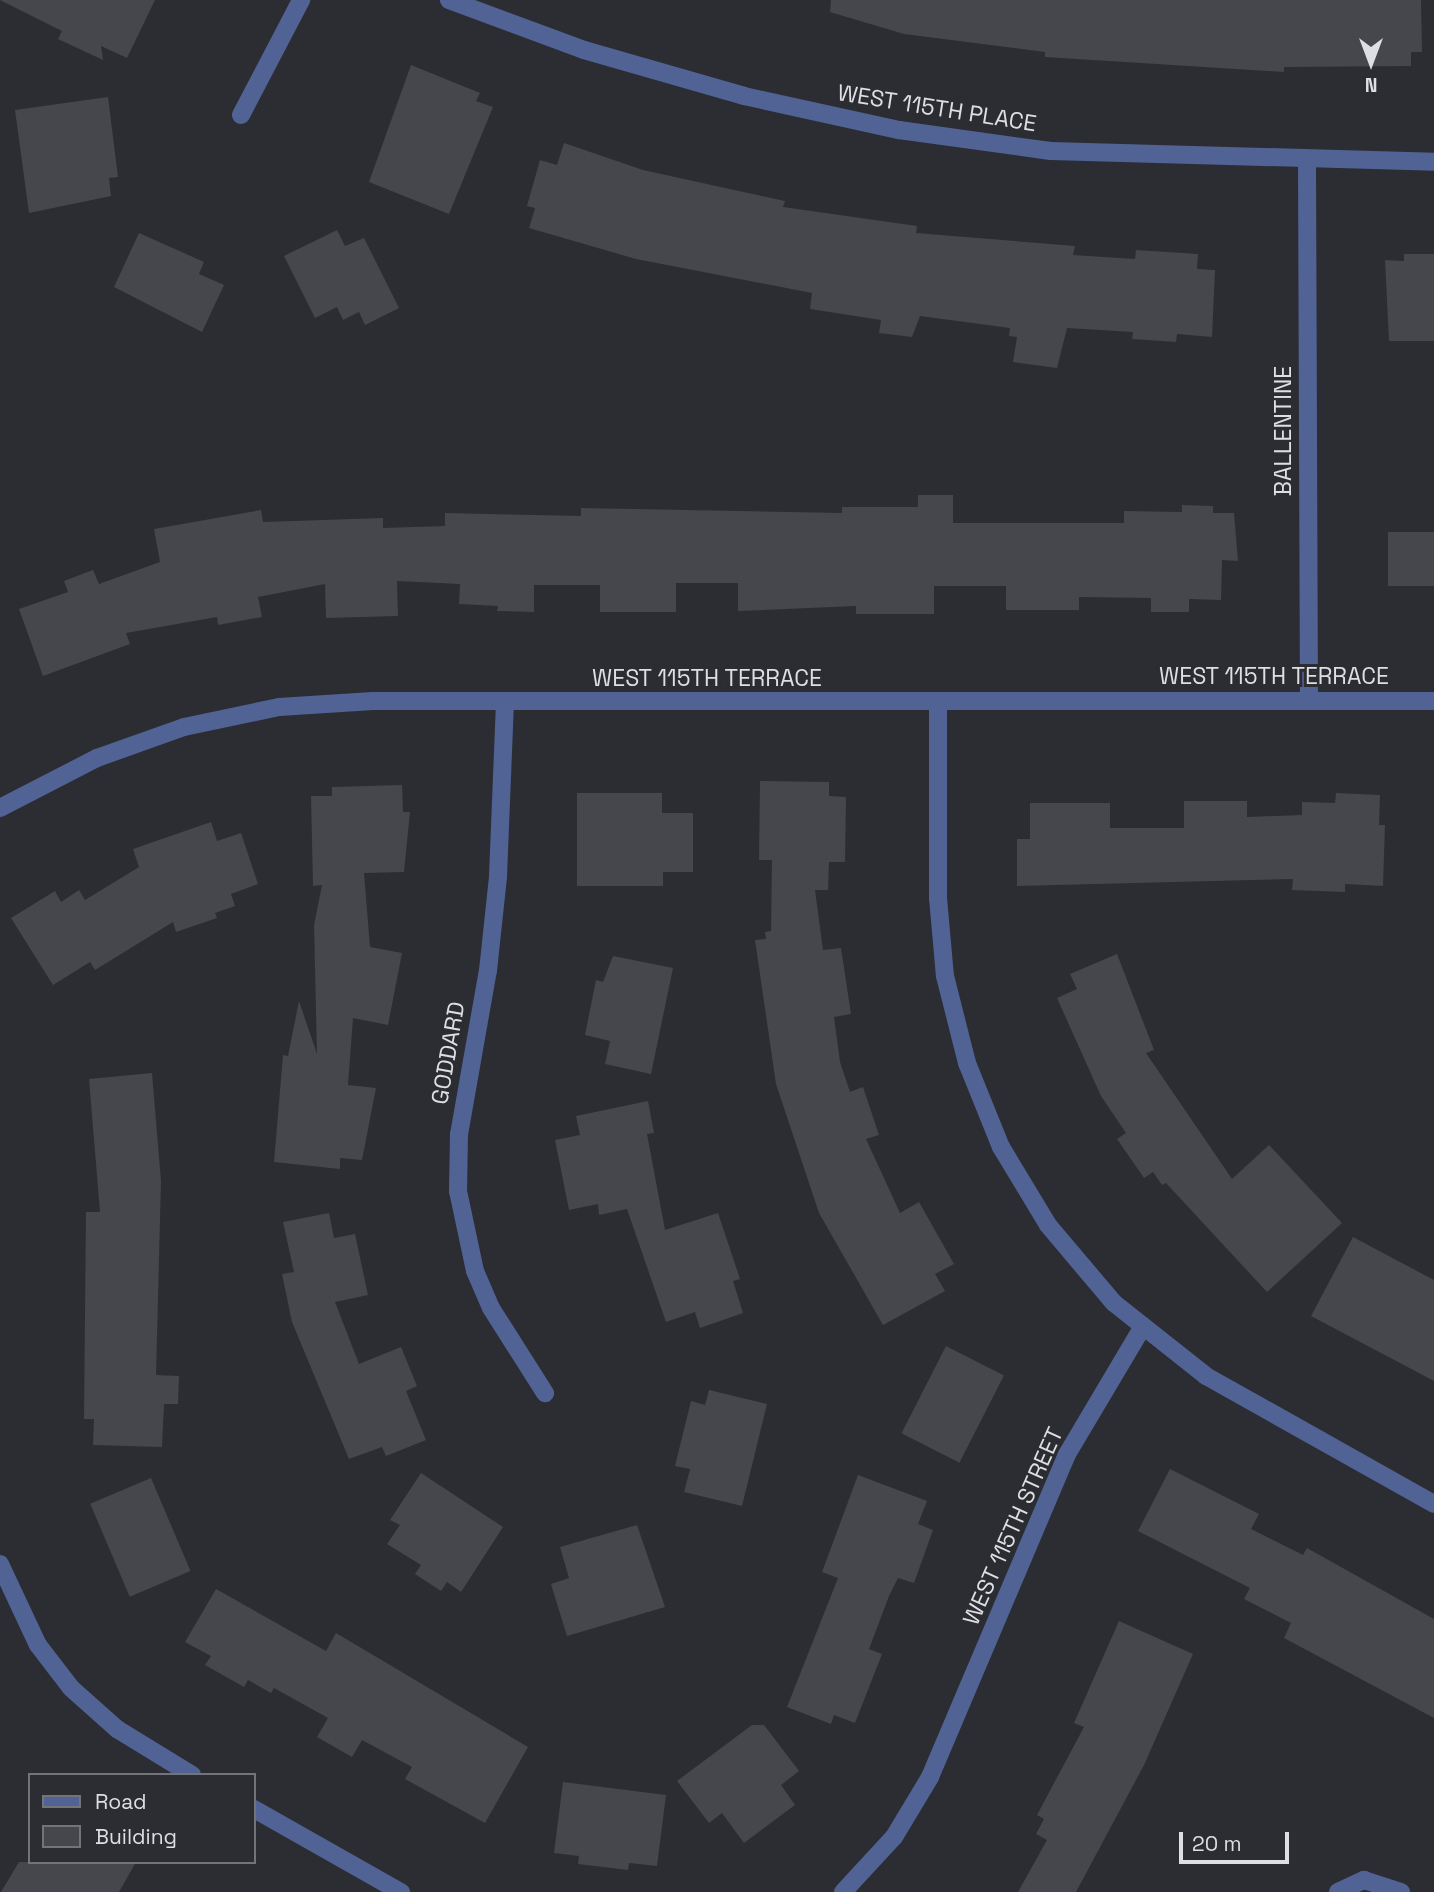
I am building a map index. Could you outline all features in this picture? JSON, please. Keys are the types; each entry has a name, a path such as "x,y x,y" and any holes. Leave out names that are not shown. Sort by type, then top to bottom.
{"street":[{"path":"240,116 301,0"},
{"name":"WEST 115TH PLACE","path":"449,0 584,50 744,96 899,130 1051,151 1307,162 1434,162"},
{"name":"BALLENTINE","path":"1307,162 1309,700"},
{"name":"WEST 115TH TERRACE","path":"0,808 97,758 184,727 265,709 373,701 938,704 1434,701"},
{"name":"GODDARD","path":"505,702 496,890 459,1134 458,1191 475,1271 491,1308 545,1393"},
{"path":"938,704 938,898 945,976 967,1063 1001,1147 1048,1225 1091,1278 1142,1328 1206,1376 1434,1504"},
{"name":"WEST 115TH STREET","path":"843,1892 894,1837 930,1777 1066,1456 1142,1328"},
{"path":"0,1564 38,1645 71,1688 117,1729 189,1773"},
{"path":"256,1810 401,1892"},
{"path":"1338,1892 1364,1880 1401,1892"}],"building":[{"path":"0,0 155,0 127,58 101,46 103,60 58,39 62,31"},
{"path":"831,0 1421,0 1422,52 1411,52 1411,66 1284,67 1284,72 1045,57 1045,52 904,34 830,12"},
{"path":"411,65 480,93 476,101 493,107 449,214 369,182"},
{"path":"108,97 118,177 109,178 111,196 29,213 15,110"},
{"path":"564,143 643,170 785,201 783,207 917,226 916,233 1075,246 1073,255 1135,259 1136,250 1198,254 1197,269 1215,270 1212,337 1177,334 1176,342 1132,339 1133,332 1067,328 1057,368 1013,362 1017,337 1009,336 1010,328 920,316 912,337 879,333 881,320 810,309 812,293 636,259 529,228 535,208 527,206 540,160 557,165"},
{"path":"337,230 345,246 364,238 399,308 365,325 359,312 343,320 337,307 315,318 284,256"},
{"path":"139,233 204,262 199,274 224,285 202,332 114,287"},
{"path":"1404,254 1434,254 1434,341 1389,341 1385,260 1404,261"},
{"path":"918,495 953,495 953,523 1124,523 1124,511 1182,512 1182,505 1213,506 1213,513 1234,513 1238,561 1222,560 1221,600 1189,599 1189,612 1151,612 1151,598 1079,597 1079,610 1006,610 1006,586 934,586 934,614 856,614 856,606 738,611 738,583 676,583 676,612 600,612 600,585 534,585 534,612 497,611 498,606 459,604 460,584 397,581 398,616 326,618 325,584 258,597 262,617 218,625 217,617 126,633 130,644 43,676 19,609 68,592 64,581 93,570 99,584 160,562 154,529 261,510 263,522 383,518 383,528 445,526 445,513 581,516 581,508 842,513 842,507 918,507"},
{"path":"1388,532 1434,532 1434,586 1388,586"},
{"path":"760,781 829,782 829,796 846,797 845,862 829,862 828,890 815,890 823,950 841,948 851,1014 834,1017 840,1062 850,1092 863,1087 879,1135 866,1139 900,1213 919,1202 954,1264 935,1274 945,1291 883,1325 819,1213 776,1084 755,940 766,939 765,932 771,931 772,860 759,860"},
{"path":"402,785 403,812 410,812 404,872 364,873 370,947 402,953 388,1025 353,1018 348,1085 376,1088 362,1160 340,1158 340,1169 274,1162 283,1055 288,1056 299,1001 317,1054 314,925 322,885 313,886 311,796 332,796 332,787"},
{"path":"577,793 662,793 662,813 693,813 693,872 663,872 663,886 577,886"},
{"path":"1336,793 1380,795 1379,825 1385,825 1383,886 1345,884 1345,892 1292,890 1293,879 1017,886 1017,839 1030,839 1030,803 1110,803 1110,828 1184,828 1184,801 1247,801 1247,817 1302,815 1302,802 1335,803"},
{"path":"211,822 217,841 241,833 258,884 231,894 235,906 215,913 217,918 176,932 173,922 95,970 90,962 53,985 11,918 55,891 61,902 79,890 85,900 139,867 133,849"},
{"path":"1117,954 1154,1050 1146,1053 1232,1179 1269,1145 1342,1223 1267,1292 1166,1183 1162,1185 1153,1172 1144,1178 1117,1139 1126,1133 1101,1096 1057,998 1077,989 1070,974"},
{"path":"613,956 673,968 651,1074 605,1064 610,1041 585,1035 596,980 603,982"},
{"path":"152,1073 161,1181 156,1375 179,1376 178,1404 164,1404 162,1447 93,1445 94,1419 84,1419 86,1212 100,1212 89,1079"},
{"path":"648,1101 654,1133 647,1134 665,1230 718,1213 740,1279 733,1281 743,1313 700,1328 695,1312 666,1322 627,1209 599,1215 598,1204 569,1210 555,1140 580,1135 576,1116"},
{"path":"329,1213 334,1238 355,1234 368,1295 335,1302 359,1364 401,1347 417,1386 406,1391 426,1440 386,1456 382,1447 349,1459 292,1322 282,1274 294,1272 283,1222"},
{"path":"1353,1237 1434,1280 1434,1381 1311,1316"},
{"path":"946,1346 1004,1376 959,1463 902,1433"},
{"path":"709,1390 767,1404 742,1506 684,1492 690,1469 675,1466 691,1401 705,1405"},
{"path":"1170,1469 1259,1514 1251,1529 1303,1555 1307,1548 1434,1619 1434,1718 1284,1638 1291,1623 1244,1599 1250,1588 1138,1531"},
{"path":"421,1473 503,1527 461,1592 447,1582 441,1591 415,1574 421,1565 387,1544 400,1525 390,1520"},
{"path":"858,1475 927,1501 918,1524 933,1530 914,1583 898,1578 889,1596 869,1649 882,1654 855,1723 834,1715 831,1724 787,1707 838,1578 822,1572"},
{"path":"151,1478 190,1571 130,1597 90,1504"},
{"path":"637,1525 665,1607 567,1636 551,1584 569,1578 560,1547"},
{"path":"216,1589 326,1651 336,1633 528,1747 485,1823 405,1779 412,1767 362,1740 352,1757 317,1737 328,1718 274,1688 271,1693 248,1680 244,1687 205,1665 211,1656 185,1642"},
{"path":"1119,1621 1193,1654 1144,1765 1076,1892 1018,1892 1047,1840 1036,1834 1044,1819 1037,1815 1084,1727 1074,1723"},
{"path":"752,1725 764,1725 799,1771 781,1785 795,1805 744,1843 722,1813 709,1823 677,1781"},
{"path":"563,1782 666,1795 657,1866 629,1863 628,1870 578,1864 579,1856 554,1853"},
{"path":"19,1862 135,1864 119,1892 1,1892"}]}
